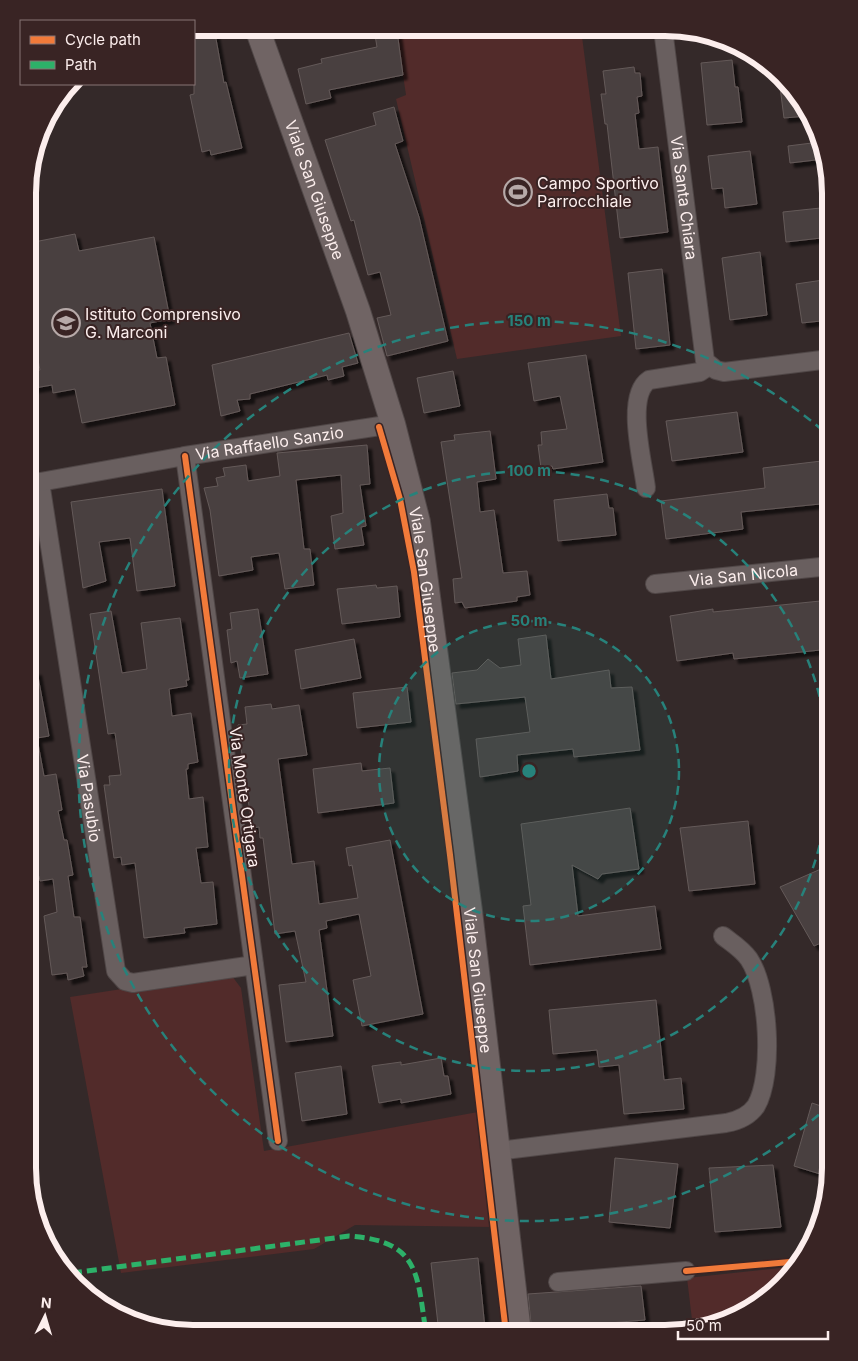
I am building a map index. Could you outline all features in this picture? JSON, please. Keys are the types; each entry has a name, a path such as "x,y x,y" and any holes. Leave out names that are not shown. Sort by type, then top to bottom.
{"main road":[{"name":"Viale San Giuseppe","path":"260,36 358,312 411,489 425,559 519,1325"}],"street":[{"name":"Via Santa Chiara","path":"665,36 703,354 709,366"},
{"path":"646,488 636,410 640,391 649,380 700,372 709,366 724,372 822,359"},
{"name":"Via Raffaello Sanzio","path":"36,483 185,456 393,424"},
{"name":"Via Monte Ortigara","path":"185,456 278,1141"},
{"name":"Via Pasubio","path":"36,495 116,971 126,981 134,983 254,965"},
{"name":"Via San Nicola","path":"655,584 822,567"},
{"path":"498,1151 726,1123 749,1113 759,1098 765,1073 766,1042 763,1007 755,971 749,960 738,946 723,936"},
{"path":"558,1282 686,1271"}],"shaded area":[{"name":"Campo Sportivo Parrocchiale","path":"397,36 582,36 621,336 457,359 396,99 406,95"},
{"path":"219,974 232,976 241,988 264,1151 478,1112 493,1227 355,1225 314,1249 121,1273 70,997"},
{"path":"785,1267 776,1279 743,1304 725,1313 695,1322 692,1322 687,1278"}],"building":[{"path":"195,36 215,36 224,83 226,82 242,148 211,155 210,150 202,152 190,95 194,94"},
{"path":"375,36 398,36 403,75 329,90 331,98 306,104 298,69 322,63 321,59 377,47"},
{"path":"732,60 735,87 738,87 742,122 707,125 701,63"},
{"path":"634,67 635,73 640,73 642,96 637,97 639,113 635,114 639,149 658,147 668,232 620,238 607,124 605,124 601,94 606,94 603,71"},
{"path":"780,87 802,116 784,118"},
{"path":"394,107 403,141 395,144 419,217 448,341 387,356 377,318 391,315 380,272 368,275 354,220 351,221 325,140 376,125 373,113"},
{"path":"813,143 818,160 790,163 788,146"},
{"path":"750,151 757,204 725,208 723,188 712,189 708,156"},
{"path":"822,208 822,238 786,242 783,212"},
{"path":"75,234 79,251 154,237 170,319 150,323 157,358 166,357 175,405 82,423 75,389 53,393 52,385 36,388 36,371 40,370 36,350 36,242"},
{"path":"760,252 767,315 730,320 722,258"},
{"path":"662,269 670,345 636,349 628,273"},
{"path":"822,280 822,321 802,323 796,284"},
{"path":"349,333 358,363 342,367 344,376 328,380 327,375 250,394 250,399 237,400 240,411 221,416 212,365"},
{"path":"586,355 603,462 553,469 552,466 541,468 538,445 542,445 541,432 567,429 560,396 534,401 528,363"},
{"path":"453,371 460,406 424,413 417,378"},
{"path":"737,412 743,452 672,461 666,421"},
{"path":"490,431 496,479 477,482 480,512 494,510 503,573 527,571 530,595 517,597 517,601 465,608 462,602 455,603 453,579 462,578 441,442 455,440 454,435"},
{"path":"367,445 370,484 360,485 366,526 361,527 364,545 335,549 331,516 343,513 341,475 296,480 304,549 310,549 314,585 285,589 279,553 251,557 253,570 219,576 210,510 204,488 218,486 216,478 225,476 223,468 246,465 248,481 280,476 277,453"},
{"path":"822,461 822,504 741,512 743,529 666,539 661,501 765,488 763,468"},
{"path":"162,489 175,586 137,591 130,538 99,542 106,581 83,588 71,502"},
{"path":"607,494 609,508 613,508 616,535 558,541 554,500"},
{"path":"376,585 377,588 397,586 400,617 342,624 337,589"},
{"path":"822,601 822,650 734,659 733,653 677,661 670,616 713,609 713,612"},
{"path":"258,609 268,674 240,678 237,661 231,663 227,630 232,629 230,613"},
{"path":"111,611 122,673 147,669 141,623 180,618 189,680 186,680 187,686 169,689 172,716 191,713 198,762 188,764 188,769 186,769 189,799 203,797 208,847 196,848 201,883 213,882 217,924 184,928 185,933 144,938 135,863 122,865 121,857 114,858 104,785 110,785 109,776 121,775 115,733 108,734 90,614"},
{"path":"546,635 551,679 609,670 611,688 632,687 640,750 574,757 573,749 517,755 518,771 480,777 476,739 530,732 525,697 456,704 452,673 477,670 488,659 500,668 521,665 518,639"},
{"path":"354,639 361,678 301,689 295,650"},
{"path":"36,671 49,736 37,738 44,776 56,774 62,810 58,811 64,840 67,840 73,875 68,876 74,917 80,917 87,967 82,967 84,976 68,980 67,973 52,975 44,916 57,912 53,879 40,881 39,876 36,877"},
{"path":"407,687 411,722 357,728 353,693"},
{"path":"271,704 272,709 299,705 307,755 278,759 292,864 314,861 319,904 358,898 352,865 349,866 346,848 390,840 423,1014 362,1026 353,980 371,976 359,914 326,921 327,928 319,930 333,1036 286,1042 279,985 306,982 295,931 275,934 263,838 260,838 259,827 252,828 238,725 247,724 245,707"},
{"path":"361,763 362,771 390,768 394,803 318,813 313,769"},
{"path":"630,808 639,869 602,874 598,879 572,865 578,916 655,906 661,949 530,965 523,906 531,905 521,824"},
{"path":"748,821 755,884 689,891 680,828"},
{"path":"821,869 821,943 814,946 780,887"},
{"path":"656,1000 664,1080 681,1078 684,1109 624,1114 619,1065 599,1067 597,1050 553,1054 549,1010"},
{"path":"441,1058 444,1076 448,1076 451,1094 401,1103 401,1099 379,1103 372,1066 401,1062 401,1065"},
{"path":"341,1066 347,1114 302,1121 295,1073"},
{"path":"812,1103 821,1106 821,1174 794,1166"},
{"path":"615,1158 678,1164 670,1228 609,1222"},
{"path":"773,1165 781,1227 715,1232 709,1168"},
{"path":"478,1258 485,1325 438,1325 431,1263"},
{"path":"641,1286 645,1320 584,1325 531,1325 528,1294"}],"marked path":[{"path":"77,1272 349,1236 372,1239 390,1245 402,1253 411,1264 420,1294 425,1325"}],"cycle path":[{"path":"379,427 400,499 414,572 450,855 505,1325"},
{"path":"185,456 278,1141"},
{"path":"686,1271 790,1262"}],"place":[{"name":"Campo Sportivo Parrocchiale","path":"518,192"},
{"name":"Istituto Comprensivo G. Marconi","path":"66,323"}]}
